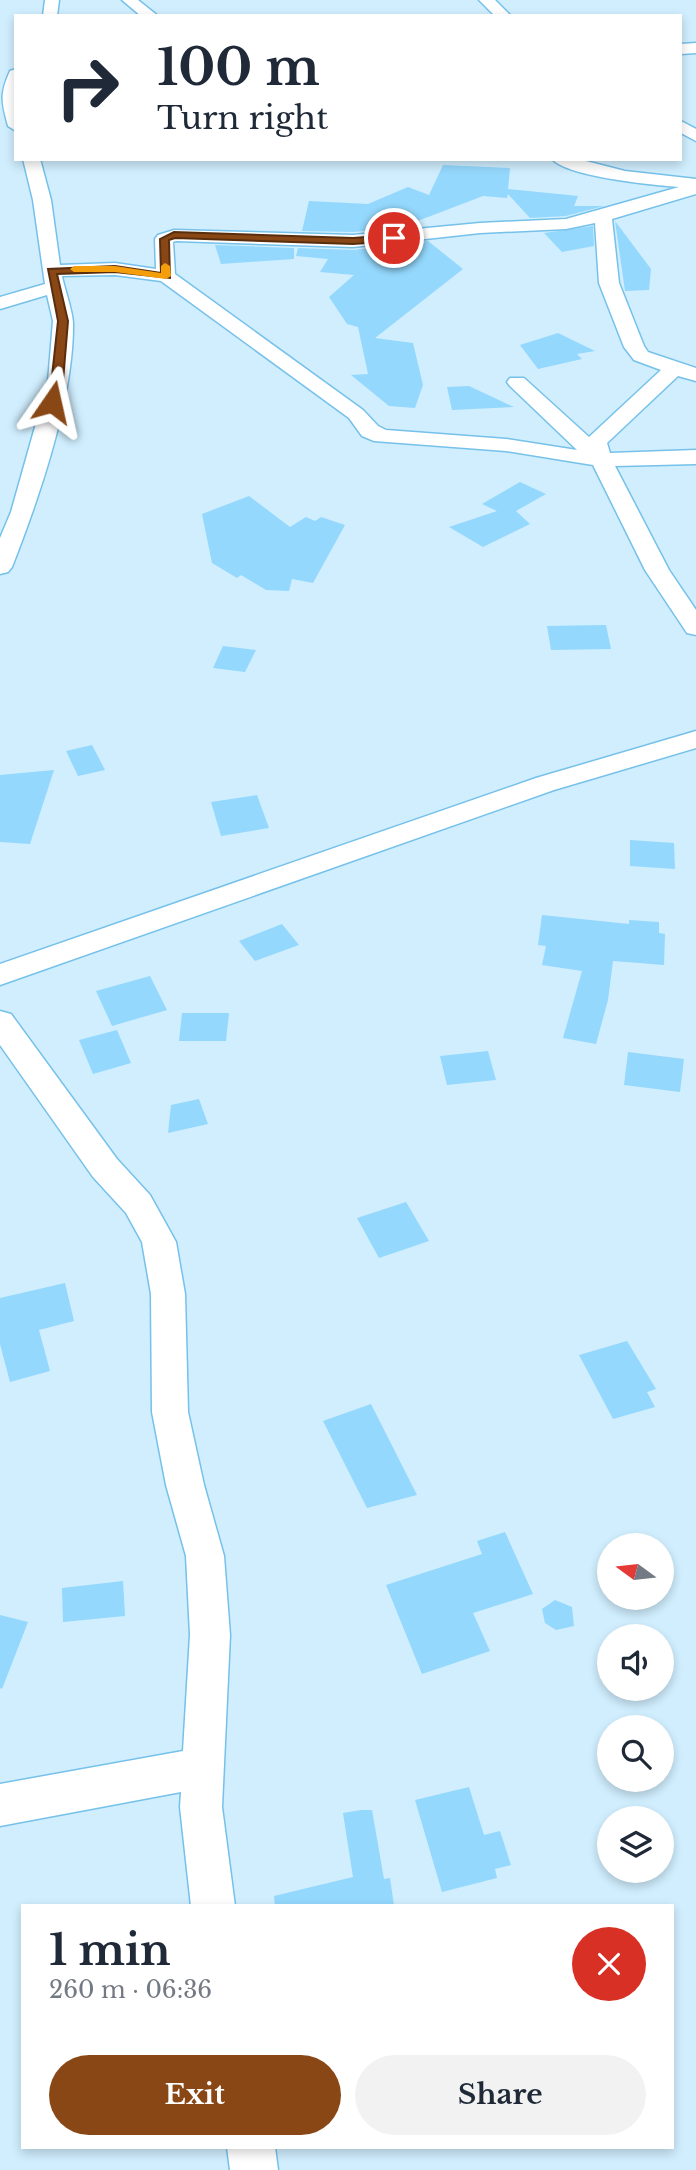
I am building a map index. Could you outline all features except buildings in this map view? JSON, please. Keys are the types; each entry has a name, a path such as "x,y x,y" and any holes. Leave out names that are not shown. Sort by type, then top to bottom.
{"street":[{"path":"129,0 148,14"},
{"path":"486,0 502,14"},
{"path":"7,83 14,116"},
{"path":"0,567 22,512 58,381 63,321 53,279 42,200 32,161"},
{"path":"567,161 606,173 696,186"},
{"path":"166,276 164,239 174,235 353,241 566,223 603,216 696,186"},
{"path":"603,216 610,283 634,347 641,356 686,371"},
{"path":"0,303 53,279 115,269 166,276 356,414 370,430 382,436 483,443 601,460 696,457"},
{"path":"686,371 596,442 601,460 657,570 696,628"},
{"path":"517,382 601,460"},
{"path":"0,975 545,784 696,739"},
{"path":"0,1022 105,1168 138,1204 159,1242 168,1294 170,1412 185,1485 205,1556 210,1636 201,1807 213,1904"},
{"path":"0,1805 202,1768"},
{"path":"251,2149 254,2170"}],"slow traffic":[{"path":"74,269 115,269 166,276 165,266"}],"route":[{"path":"52,402 58,381 63,321 51,271 115,269 166,276 164,239 174,235 353,241 394,238"}]}
